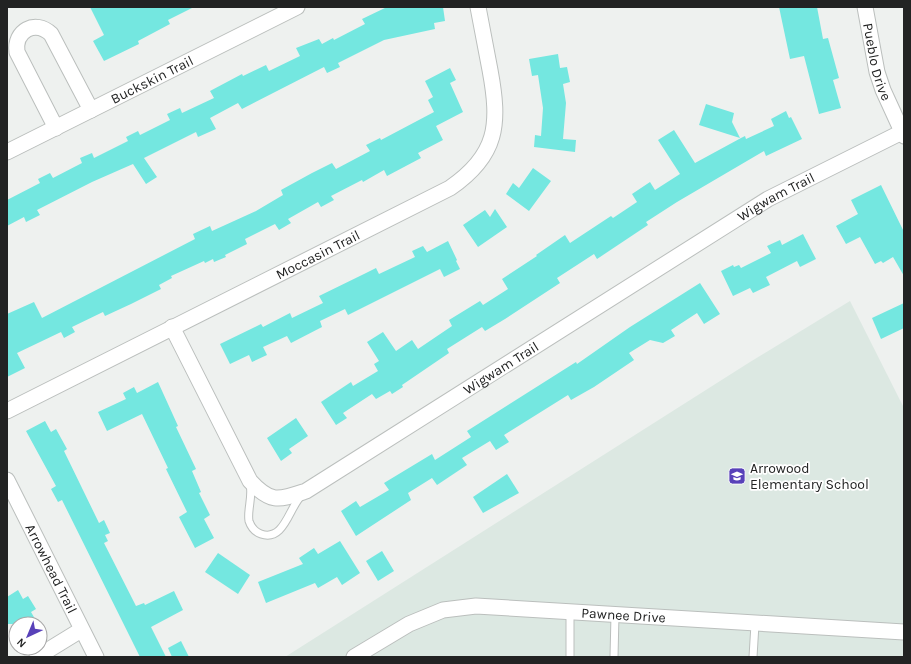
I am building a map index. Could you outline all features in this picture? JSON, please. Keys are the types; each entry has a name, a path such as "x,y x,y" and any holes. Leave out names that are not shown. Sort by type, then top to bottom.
{"street":[{"name":"Buckskin Trail","path":"7,152 297,7"},
{"name":"Moccasin Trail","path":"7,411 450,188 464,178 477,165 485,152 495,122 495,100 478,7"},
{"name":"Pueblo Drive","path":"865,7 877,72 883,90 903,134"},
{"path":"56,128 17,52 18,38 28,28 40,27 51,34 91,110"},
{"name":"Wigwam Trail","path":"172,327 250,482 262,494 273,498 288,497 306,491 768,199 903,134"},
{"name":"Arrowhead Trail","path":"7,480 81,630 96,657"},
{"name":"Pawnee Drive","path":"354,657 409,624 443,610 476,606 904,632"},
{"path":"37,657 81,630"}],"lane":[{"path":"250,482 252,489 250,522 255,531 263,535 273,535 281,530 292,507 306,491"},
{"path":"570,612 570,657"},
{"path":"614,615 614,657"},
{"path":"753,657 755,624"}],"shaded area":[{"name":"Arrowood Elementary School","path":"850,301 904,408 904,657 285,657 750,362"}],"building":[{"path":"90,7 194,7 168,20 170,24 138,41 139,44 104,61 93,41 104,35"},
{"path":"387,7 443,7 445,21 434,23 435,29 384,40 338,63 340,67 327,73 324,67 242,109 238,103 210,118 216,129 198,137 196,132 144,158 157,177 146,184 133,164 92,182 37,210 40,215 26,222 24,217 7,226 7,200 40,183 38,179 50,173 53,178 82,163 80,158 92,153 94,158 128,141 126,137 138,131 140,135 170,120 167,114 180,108 182,113 214,98 210,91 242,74 243,76 266,65 269,71 300,56 296,48 319,39 322,44 333,38 334,40 365,24 362,19"},
{"path":"779,7 817,7 823,39 828,38 839,78 833,80 841,108 819,114 804,56 790,59"},
{"path":"558,54 560,68 567,67 570,82 563,84 566,103 563,139 576,140 575,152 534,147 535,135 541,136 543,108 538,75 532,76 529,59"},
{"path":"450,68 456,80 450,83 463,112 436,126 443,140 418,153 421,158 387,176 384,170 363,182 362,180 331,196 334,200 321,207 318,202 288,219 291,223 279,230 275,224 245,239 247,244 225,255 226,257 214,262 213,259 205,263 204,261 171,276 172,278 159,285 161,289 105,316 103,312 72,327 75,332 64,338 61,332 17,353 25,368 7,377 7,314 34,302 42,318 195,239 193,234 210,226 212,231 256,211 283,195 281,190 312,173 332,163 336,169 370,151 366,145 380,138 381,140 434,112 428,100 433,97 425,81"},
{"path":"706,104 734,113 732,122 740,138 699,125"},
{"path":"786,111 789,118 791,117 802,139 766,156 764,151 677,202 646,222 648,225 597,259 594,254 557,278 560,283 505,319 485,331 482,327 447,349 449,353 402,385 403,387 392,394 390,391 376,399 372,394 343,413 347,418 336,425 321,402 351,382 353,386 378,371 374,364 379,361 367,342 383,332 396,351 412,340 418,349 452,326 449,320 480,301 483,305 508,289 502,279 565,235 570,243 611,216 613,218 637,202 632,194 650,182 655,190 680,174 658,140 674,130 695,163 745,136 746,139 774,126 771,119"},
{"path":"533,168 551,181 529,211 506,194 513,183 519,188"},
{"path":"881,185 904,232 904,276 893,257 883,263 881,261 875,264 860,237 846,244 836,226 858,214 851,200"},
{"path":"495,209 507,227 478,247 463,225 485,210 490,217"},
{"path":"803,234 816,259 800,267 797,261 766,277 770,285 753,293 750,288 733,296 721,271 733,265 734,267 739,265 741,268 771,253 767,246 780,240 782,245"},
{"path":"448,241 460,269 444,277 440,269 348,315 345,309 320,321 322,327 291,343 287,336 263,347 267,355 252,362 249,355 230,364 220,344 261,324 263,327 290,313 292,318 323,303 319,296 376,268 379,274 415,257 412,251 423,246 427,252"},
{"path":"700,283 720,314 704,324 697,313 671,330 675,336 663,343 650,340 629,353 634,360 594,387 571,400 568,395 504,435 509,442 496,450 490,441 462,458 467,465 437,485 432,478 408,493 411,500 356,536 341,511 356,501 360,507 389,490 384,483 432,454 435,460 471,437 467,431 576,362 577,364 630,327"},
{"path":"904,303 904,328 881,339 872,318"},
{"path":"158,382 178,426 176,427 196,469 192,471 201,492 199,493 210,515 204,519 214,538 195,548 179,517 187,512 142,414 107,431 98,412 126,399 123,393 134,387 137,393"},
{"path":"296,418 308,436 289,449 292,453 281,461 267,438"},
{"path":"45,421 51,432 56,429 67,449 64,451 99,523 104,520 110,533 105,535 108,541 104,543 136,606 144,603 145,605 174,591 183,610 151,627 166,657 140,657 62,500 58,502 51,489 56,486 26,431"},
{"path":"507,474 519,493 483,513 473,497"},
{"path":"340,541 360,573 342,585 337,577 318,588 315,583 266,603 258,582 303,564 299,558 314,548 318,554"},
{"path":"382,551 394,571 378,581 366,561"},
{"path":"218,553 250,575 238,594 205,572"},
{"path":"18,590 23,599 28,596 36,609 31,612 33,616 8,616 7,624 7,597"},
{"path":"181,641 189,657 172,657 168,648"}],"place":[{"name":"Arrowood Elementary School","path":"737,476"}]}
